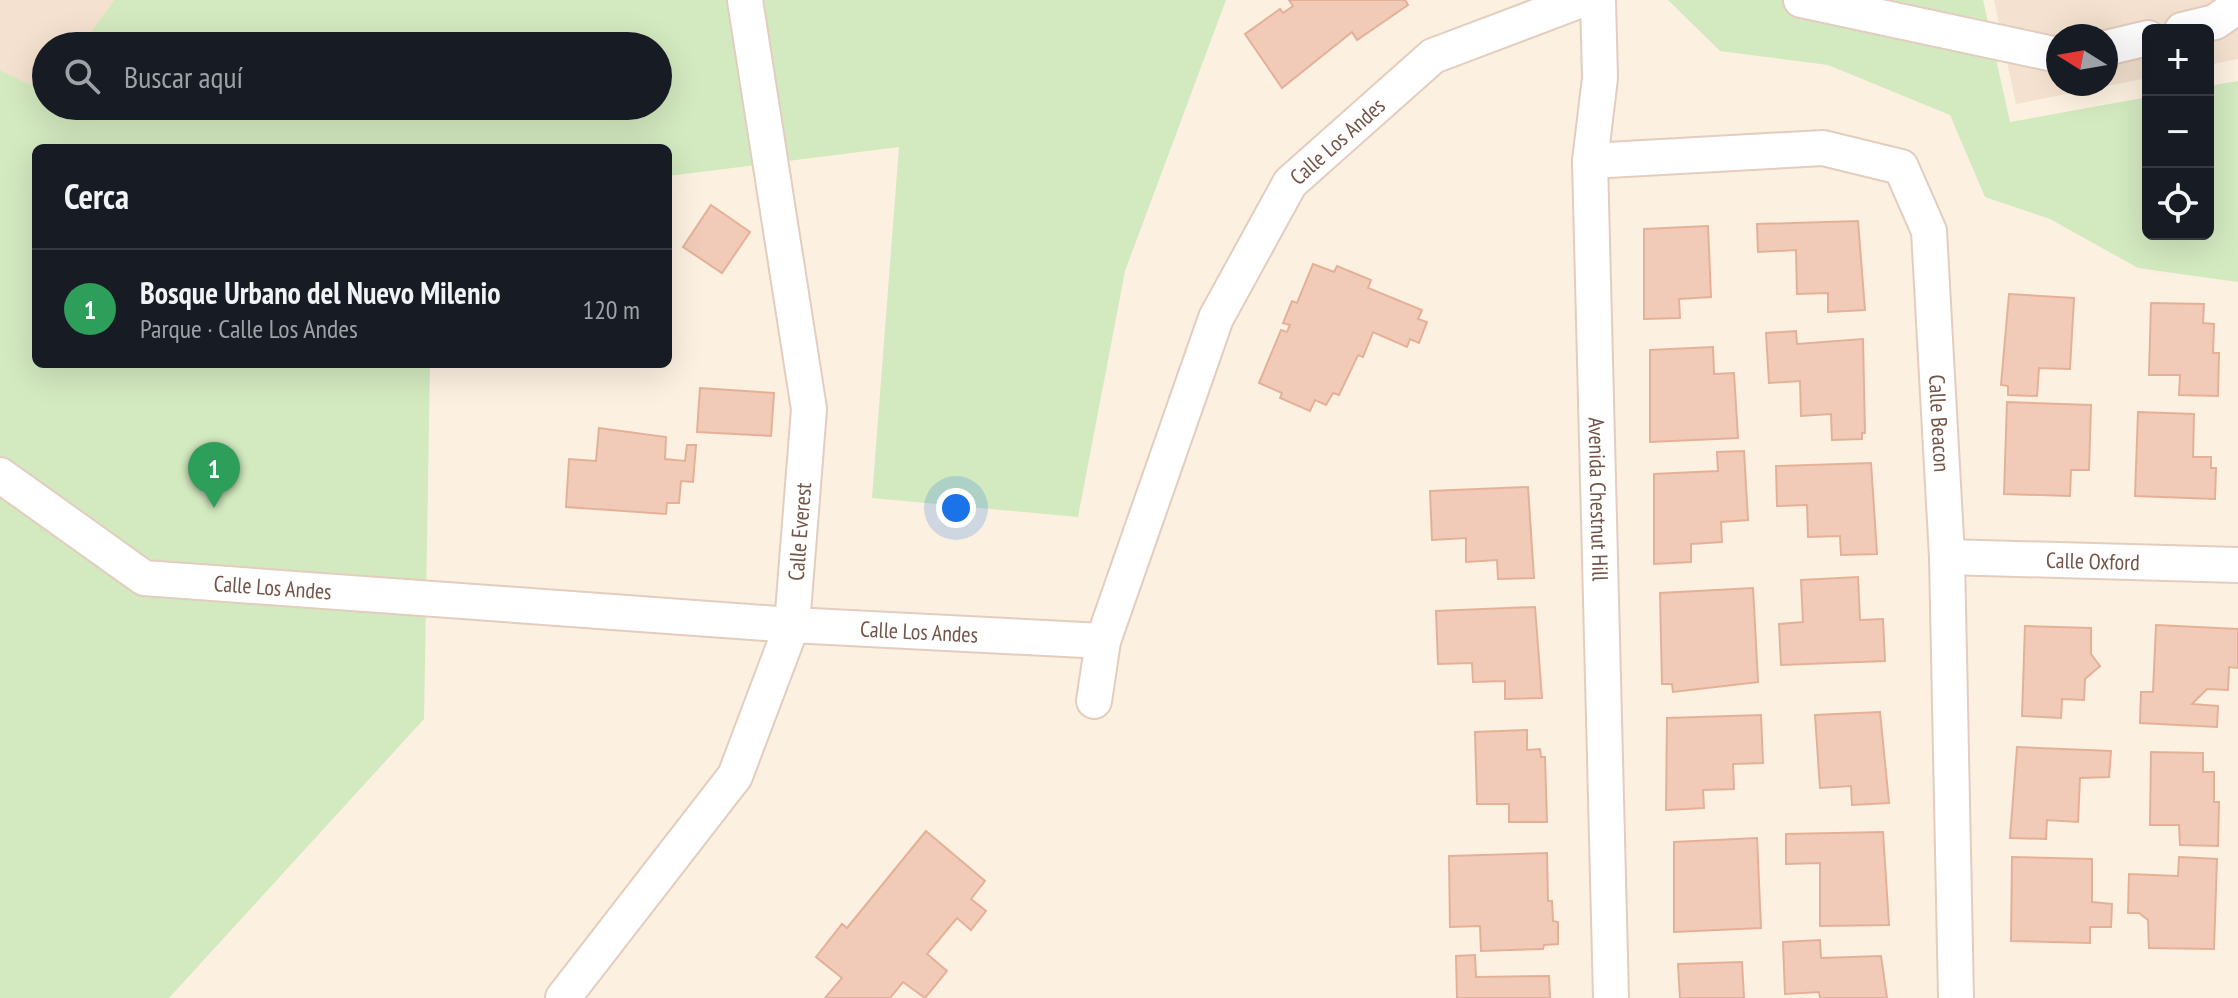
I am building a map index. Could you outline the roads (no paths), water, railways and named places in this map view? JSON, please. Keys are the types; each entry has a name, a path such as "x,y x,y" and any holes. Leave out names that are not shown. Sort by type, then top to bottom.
{"street":[{"name":"Calle Everest","path":"563,998 735,776 792,625 809,409 745,0"},
{"name":"Calle Los Andes","path":"0,475 144,578 792,625 1103,641 1216,318 1290,183 1433,56 1581,0"},
{"name":"Avenida Chestnut Hill","path":"1598,0 1600,78 1590,161 1611,998"},
{"path":"1801,0 2046,52"},
{"path":"2207,24 2238,6"},
{"path":"2118,45 2142,39"},
{"name":"Calle Beacon","path":"1590,161 1823,148 1901,167 1929,231 1947,557 1956,998"},
{"name":"Calle Oxford","path":"1947,557 2238,565"},
{"path":"1094,701 1103,641"}],"place":[{"name":"Bosque Urbano del Nuevo Milenio","path":"214,508"}]}
